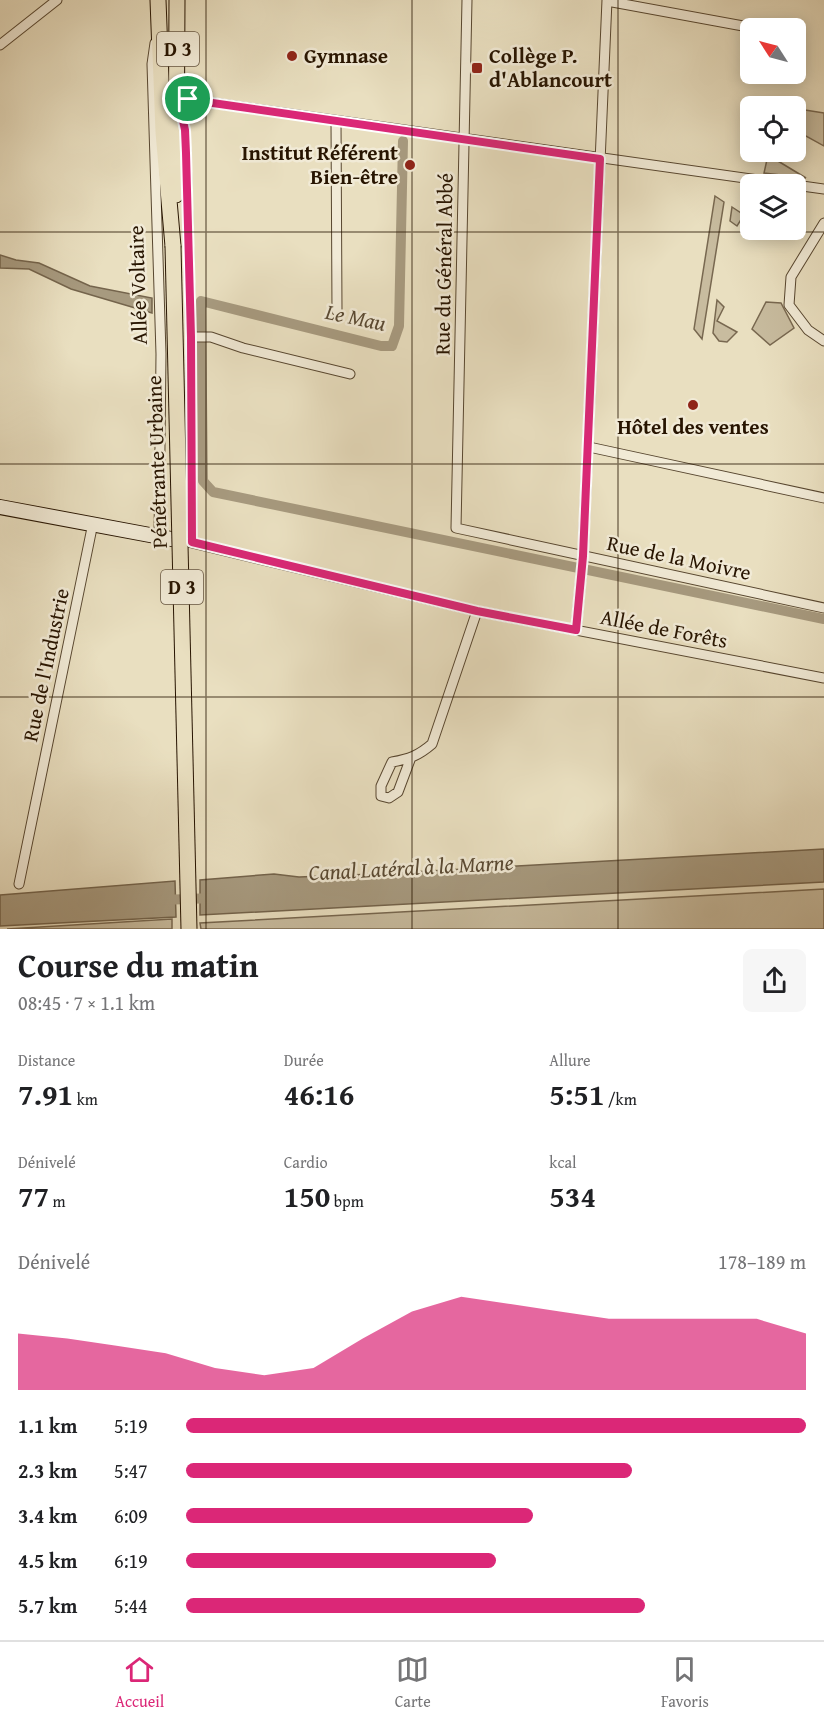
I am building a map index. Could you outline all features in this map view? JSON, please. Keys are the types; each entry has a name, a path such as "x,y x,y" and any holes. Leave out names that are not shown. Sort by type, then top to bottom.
{"main road":[{"name":"Allée Voltaire","path":"158,0 163,132 173,246"},
{"name":"Allée Voltaire","path":"173,246 178,98 177,0"},
{"name":"Pénétrante Urbaine","path":"173,246 189,929"},
{"path":"0,507 187,542"}],"street":[{"path":"0,45 57,0"},
{"name":"Rue du Général Abbé","path":"456,528 467,0"},
{"path":"576,630 583,557 589,447 607,1 740,25"},
{"name":"Allée Voltaire","path":"159,35 153,46 152,64 161,354 159,536"},
{"path":"178,98 740,178"},
{"name":"Allée Voltaire","path":"178,98 185,130 194,337 187,542"},
{"path":"336,121 337,311"},
{"path":"806,187 824,189"},
{"path":"824,223 791,277 789,305 808,330 824,341"},
{"path":"194,337 211,337 243,348 350,374"},
{"path":"589,447 824,498"},
{"name":"Rue de l'Industrie","path":"19,884 93,524"},
{"name":"Rue de la Moivre","path":"456,528 824,608"},
{"name":"Allée de Forêts","path":"187,542 477,611 824,678"},
{"path":"410,760 432,744 477,611"}],"shaded area":[{"path":"806,110 824,113 824,146 806,136"},
{"path":"766,162 780,162 799,174 772,174 764,173"},
{"path":"715,196 724,202 702,339 694,329"},
{"path":"732,207 740,212 740,221 737,226 730,221"},
{"path":"0,255 39,263 90,286 152,298 152,313 71,289 29,269 0,268"},
{"path":"717,300 724,307 717,321 737,332 727,342 719,341 713,333"},
{"path":"766,302 781,303 794,328 770,345 752,329"},
{"path":"824,849 824,882 200,915 200,880 274,874 299,877 374,874"},
{"path":"175,881 176,917 0,926 0,895"},
{"path":"824,889 824,929 201,929 200,923"},
{"path":"172,919 172,929 7,929"}],"waterway":[{"name":"Le Mau","path":"195,312 201,312 201,301 381,346 392,346 399,326 403,141"},
{"path":"201,312 203,481 213,492 824,619"},
{"name":"Canal Latéral à la Marne","path":"162,900 213,898"}],"place":[{"name":"Gymnase","path":"292,56"},
{"name":"Collège P. d'Ablancourt","path":"477,68"},
{"name":"Institut Référent Bien-être","path":"410,165"},
{"name":"Hôtel des ventes","path":"693,405"}],"route":[{"path":"178,98 188,99 600,159 589,447 576,630 477,611 192,542 191,337 186,153 185,130 178,98"}]}
